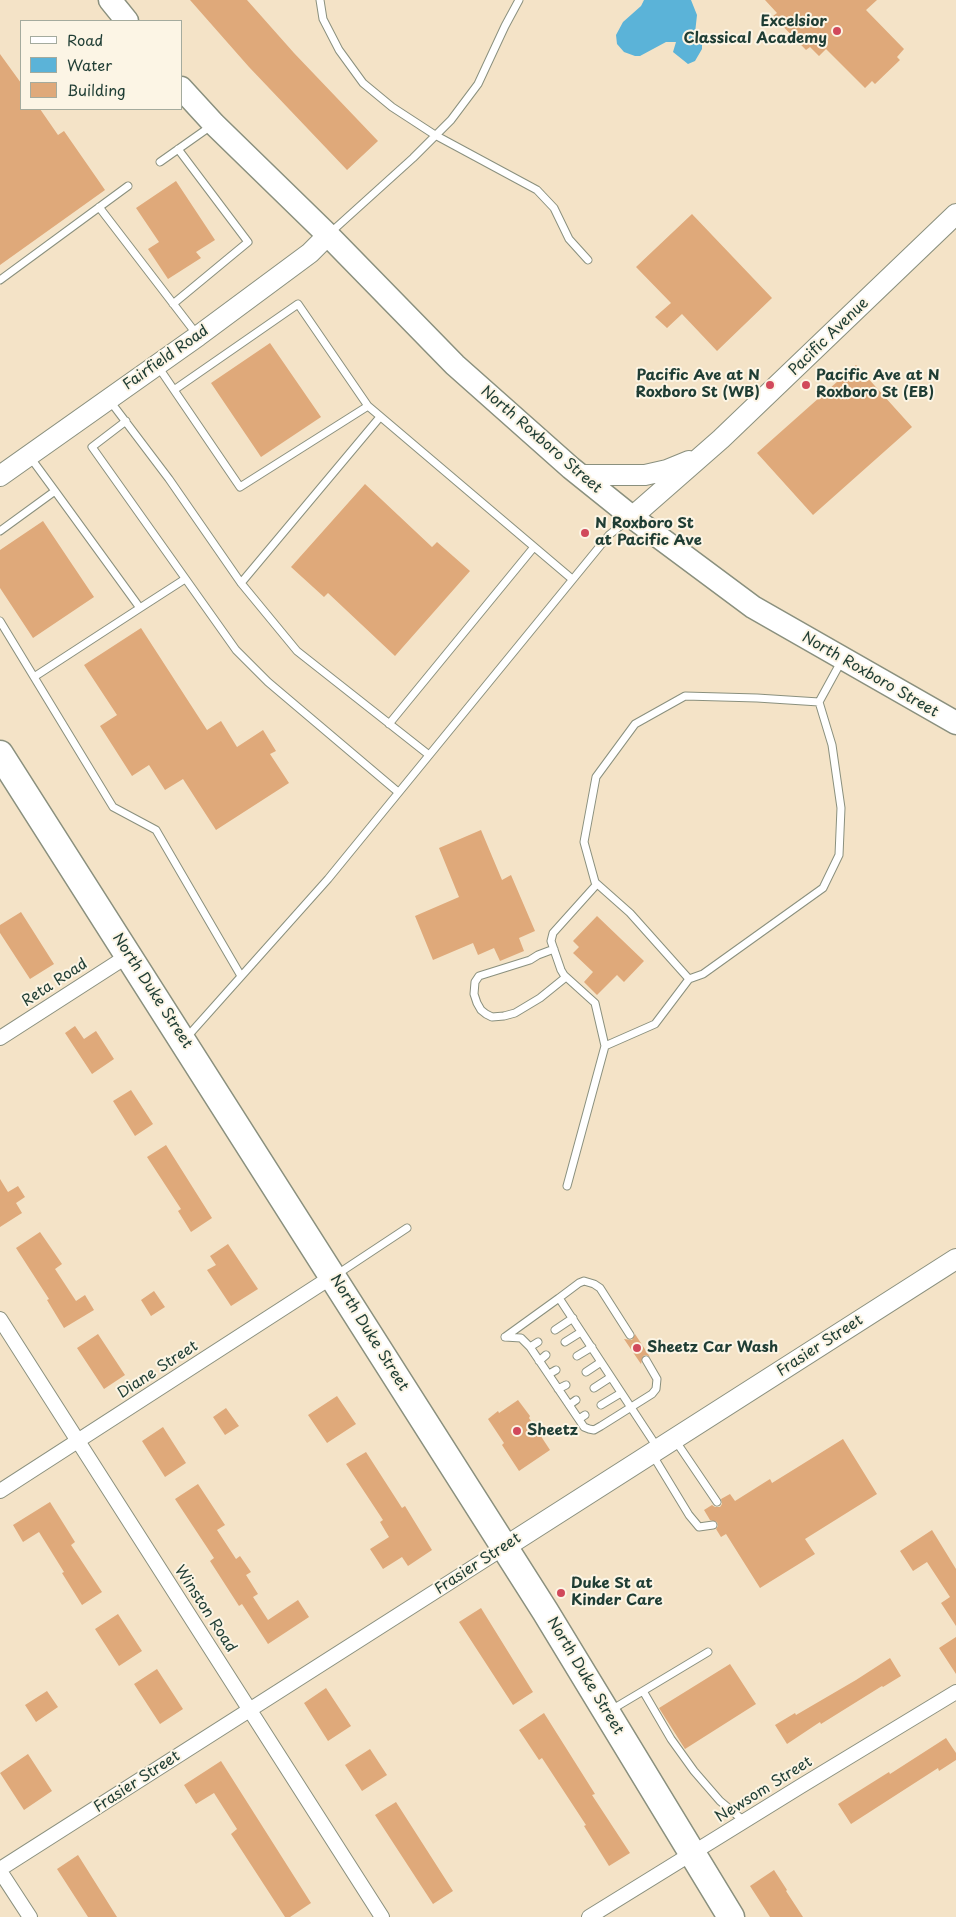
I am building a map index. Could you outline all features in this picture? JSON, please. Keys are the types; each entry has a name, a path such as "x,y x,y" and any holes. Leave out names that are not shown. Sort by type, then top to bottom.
{"highway":[{"name":"North Duke Street","path":"0,754 505,1547 731,1917"}],"main road":[{"path":"110,0 126,20"},
{"name":"North Roxboro Street","path":"182,89 214,124 328,235 455,365 580,475 632,517 753,607 842,660 956,723"}],"street":[{"name":"Pacific Avenue","path":"632,517 702,456 956,214"},
{"name":"Fairfield Road","path":"0,476 198,336 310,253 328,235"},
{"path":"580,475 645,475 667,470 702,456"},
{"name":"Reta Road","path":"0,1038 128,955"},
{"name":"Frasier Street","path":"0,1870 956,1259"},
{"name":"Diane Street","path":"0,1491 333,1276"},
{"name":"Winston Road","path":"0,1319 382,1917"},
{"name":"Newsom Street","path":"589,1917 956,1692"},
{"path":"0,1870 30,1917"}],"lane":[{"path":"320,0 323,19 340,50 363,83 392,107 436,135 537,190 554,208 569,239 588,260"},
{"path":"328,235 451,120 478,84 519,0"},
{"path":"160,162 214,124"},
{"path":"173,304 248,242 178,149"},
{"path":"0,280 128,186"},
{"path":"99,207 198,336"},
{"path":"174,390 298,304 368,406 572,579"},
{"path":"157,365 240,487 368,406"},
{"path":"108,399 169,479 241,583 298,651 428,755"},
{"path":"241,583 380,417"},
{"path":"126,421 92,446 236,650 268,682 398,792"},
{"path":"29,456 140,608"},
{"path":"0,531 55,491"},
{"path":"184,1041 328,879 609,535 632,517"},
{"path":"389,724 534,548"},
{"path":"34,677 185,579"},
{"path":"0,621 113,807 156,830 241,976"},
{"path":"605,1046 655,1024 689,979 704,974 823,888 839,855 841,808 832,745 819,702 842,660"},
{"path":"689,979 630,913 595,882 584,842 596,777 635,724 685,696 819,702"},
{"path":"567,1186 605,1046 595,1003 566,978 561,970 552,941 554,933 597,884"},
{"path":"554,950 538,955 530,960 479,976 475,982 474,994 480,1010 492,1017 515,1013 540,998 566,978"},
{"path":"333,1276 407,1228"},
{"path":"630,1335 600,1288 594,1284 584,1282 579,1283 505,1337 521,1338 530,1347 558,1389 572,1403 582,1417 584,1427 594,1430 652,1394 656,1389 657,1379 646,1360"},
{"path":"559,1298 631,1407 661,1447 717,1502"},
{"path":"555,1330 573,1318"},
{"path":"565,1342 582,1332"},
{"path":"530,1347 538,1342"},
{"path":"576,1356 592,1347"},
{"path":"539,1361 546,1355"},
{"path":"586,1372 601,1362"},
{"path":"549,1374 556,1370"},
{"path":"594,1388 611,1376"},
{"path":"558,1389 566,1385"},
{"path":"601,1405 622,1393"},
{"path":"661,1447 689,1515 699,1527 713,1524"},
{"path":"607,1712 708,1652"},
{"path":"643,1690 671,1739 694,1771 720,1801 744,1821"}],"water":[{"path":"644,0 691,0 697,15 695,33 702,39 702,49 695,61 688,64 673,52 676,42 666,42 640,56 624,52 617,44 616,35 623,22 641,6"}],"building":[{"path":"190,0 247,0 294,53 378,141 347,170 249,67"},
{"name":"Excelsior Classical Academy","path":"765,0 877,0 866,10 904,49 897,57 900,60 875,84 872,81 865,88 826,49 819,56 810,47 806,50 773,16 777,13"},
{"path":"0,54 20,82 20,110 41,110 58,135 64,131 105,190 0,265"},
{"path":"176,181 215,240 196,252 201,258 168,279 148,249 159,242 136,208"},
{"path":"692,214 772,298 717,351 682,314 667,328 655,317 671,303 636,267"},
{"path":"270,343 321,417 261,457 211,383"},
{"path":"856,365 912,427 813,515 757,453"},
{"path":"365,484 432,547 437,542 470,571 395,656 328,593 324,597 291,567"},
{"path":"43,521 94,597 33,638 0,588 0,550"},
{"path":"141,628 207,730 221,721 237,747 263,730 276,751 270,754 289,783 216,830 183,779 165,790 149,765 132,776 100,726 117,715 84,665"},
{"path":"481,830 502,880 511,875 535,931 519,938 524,951 500,961 494,948 478,955 473,943 433,960 415,916 459,897 439,848"},
{"path":"21,912 54,964 30,979 0,933 0,925"},
{"path":"597,916 644,961 624,982 617,975 597,995 584,982 593,972 573,953 579,947 573,941"},
{"path":"75,1026 84,1039 96,1031 114,1059 92,1074 65,1033"},
{"path":"131,1090 153,1124 135,1136 113,1101"},
{"path":"166,1145 212,1218 191,1232 178,1211 181,1209 147,1157"},
{"path":"0,1179 8,1192 18,1186 25,1197 16,1203 22,1213 0,1227"},
{"path":"40,1232 62,1264 55,1269 76,1301 85,1295 94,1310 64,1328 47,1300 49,1299 16,1248"},
{"path":"228,1244 258,1289 231,1306 207,1270 216,1265 210,1256"},
{"path":"154,1291 165,1307 151,1316 141,1300"},
{"path":"98,1334 125,1375 104,1389 77,1348"},
{"name":"Sheetz Car Wash","path":"635,1334 650,1357 643,1356 641,1364 624,1339 632,1340"},
{"path":"337,1396 356,1424 327,1443 308,1415"},
{"name":"Sheetz","path":"518,1400 550,1450 519,1471 488,1419"},
{"path":"226,1408 239,1426 225,1435 213,1417"},
{"path":"163,1427 186,1463 165,1477 142,1441"},
{"path":"843,1439 877,1494 805,1539 815,1554 760,1588 726,1534 721,1537 716,1529 718,1526 717,1522 710,1520 704,1510 712,1505 720,1507 722,1504 721,1499 730,1494 735,1501 770,1479 772,1483"},
{"path":"366,1452 402,1508 405,1506 432,1550 408,1566 402,1557 383,1569 370,1549 389,1537 380,1522 383,1520 346,1464"},
{"path":"198,1484 225,1525 217,1530 236,1559 240,1556 251,1572 246,1575 258,1594 253,1597 268,1620 298,1600 309,1617 268,1644 242,1604 239,1606 210,1561 214,1558 175,1499"},
{"path":"50,1502 75,1542 71,1545 102,1592 82,1605 39,1532 23,1542 13,1525"},
{"path":"932,1530 956,1569 956,1626 941,1603 950,1597 927,1562 913,1571 900,1551"},
{"path":"481,1608 533,1692 513,1705 459,1622"},
{"path":"118,1614 142,1651 119,1666 95,1629"},
{"path":"956,1637 956,1674 939,1648"},
{"path":"890,1658 901,1676 821,1724 820,1722 787,1744 775,1725 795,1713 796,1715"},
{"path":"730,1664 756,1704 685,1749 659,1708"},
{"path":"157,1669 183,1709 160,1724 134,1684"},
{"path":"326,1688 351,1726 328,1741 304,1703"},
{"path":"47,1691 58,1707 36,1722 25,1705"},
{"path":"544,1713 595,1794 592,1795 630,1853 609,1866 584,1826 586,1825 542,1758 539,1760 519,1730"},
{"path":"946,1738 956,1753 956,1760 939,1771 938,1768 851,1824 838,1804 889,1772 890,1774"},
{"path":"370,1749 387,1775 362,1791 345,1765"},
{"path":"28,1754 52,1791 24,1810 0,1773"},
{"path":"221,1761 311,1903 290,1917 285,1917 231,1834 237,1829 214,1793 196,1804 184,1785"},
{"path":"396,1802 453,1891 433,1904 375,1815"},
{"path":"78,1855 117,1917 88,1917 57,1869"},
{"path":"774,1870 803,1917 770,1917 750,1886"}],"place":[{"name":"Excelsior Classical Academy","path":"837,31"},
{"name":"Pacific Ave at N Roxboro St (WB)","path":"770,385"},
{"name":"Pacific Ave at N Roxboro St (EB)","path":"806,385"},
{"name":"N Roxboro St at Pacific Ave","path":"585,533"},
{"name":"Sheetz Car Wash","path":"637,1348"},
{"name":"Sheetz","path":"517,1431"},
{"name":"Duke St at Kinder Care","path":"561,1593"}]}
